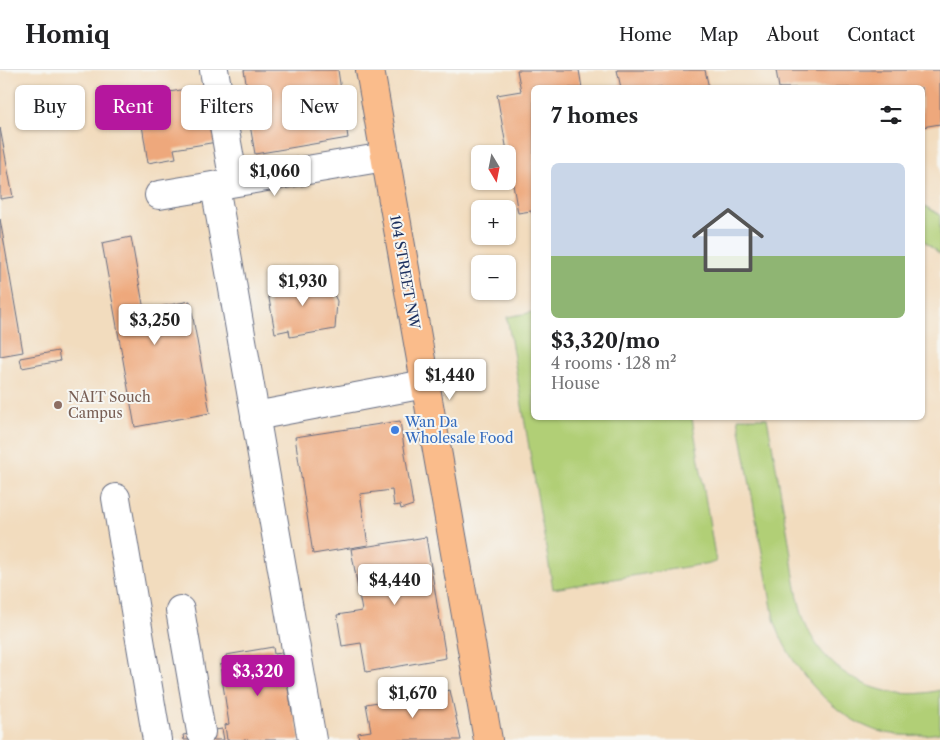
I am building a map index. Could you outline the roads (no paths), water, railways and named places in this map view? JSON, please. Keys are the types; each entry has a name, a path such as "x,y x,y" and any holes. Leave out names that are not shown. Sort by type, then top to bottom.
{"main road":[{"name":"104 STREET NW","path":"370,70 488,740"}],"street":[{"path":"214,70 224,184 255,416 312,740"},
{"path":"159,195 385,157"},
{"path":"255,416 425,384"},
{"path":"116,498 156,740"},
{"path":"180,610 201,732"}],"place":[{"name":"NAIT Souch Campus","path":"58,405"},
{"name":"Wan Da Wholesale Food","path":"395,430"}]}
